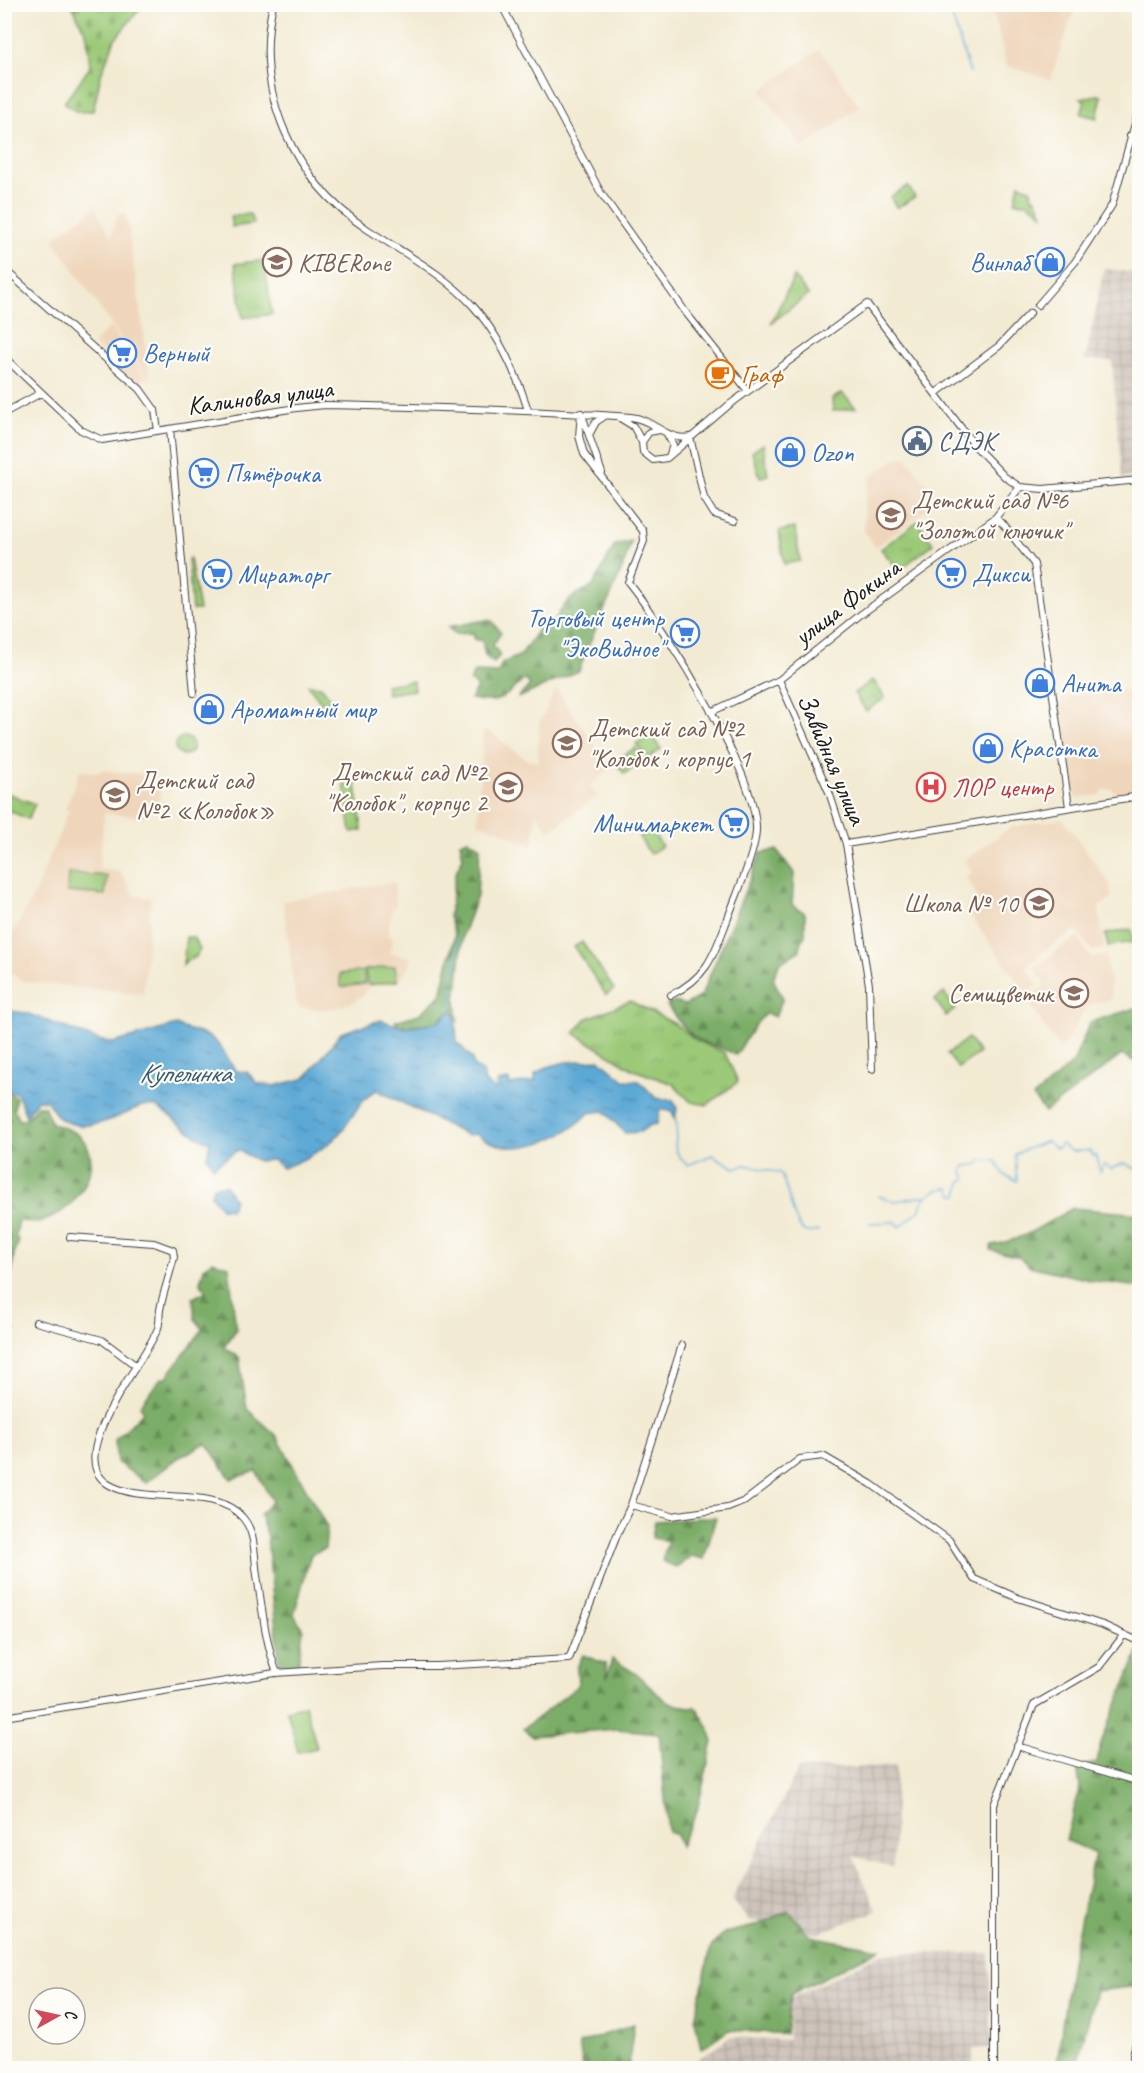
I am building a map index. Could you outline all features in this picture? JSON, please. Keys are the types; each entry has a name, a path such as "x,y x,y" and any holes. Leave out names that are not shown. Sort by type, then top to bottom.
{"street":[{"path":"273,4 267,48 269,76 281,123 304,168 318,187 352,218 427,267 473,306 501,345 528,410"},
{"path":"501,4 601,193 687,314 748,391"},
{"path":"1038,305 1075,262 1112,205 1140,106"},
{"path":"1130,136 1140,140"},
{"path":"4,269 140,389 155,410 158,431"},
{"path":"617,417 633,426 642,442 643,452 649,459 663,460 748,391 867,303 986,459 1020,487 1043,489 1140,480"},
{"path":"936,393 999,346 1030,313"},
{"name":"Калиновая улица","path":"4,357 81,430 96,439 108,440 318,406 581,413 640,418 677,438 690,437"},
{"path":"4,413 41,393"},
{"path":"581,413 590,433 603,477"},
{"path":"581,413 579,436 582,447 643,531 645,541 628,582 668,638 721,729 754,806 756,832 729,914 704,972 671,995"},
{"path":"590,433 596,422 605,416"},
{"path":"170,429 194,693"},
{"path":"642,442 649,432 664,431 672,440 670,454"},
{"path":"690,437 704,498 714,514 735,521"},
{"name":"улица Фокина","path":"711,712 779,680 860,615 995,518 1020,487"},
{"path":"995,518 1002,523 1034,564 1069,807"},
{"name":"Завидная улица","path":"779,680 829,792 846,844 1140,796"},
{"path":"846,844 869,985 873,1069"},
{"path":"70,1238 154,1243 173,1250 174,1257 158,1328 146,1352 135,1365 96,1443 94,1458 97,1473 106,1483 117,1489 215,1503 242,1516 252,1538 261,1604 277,1673"},
{"path":"36,1322 102,1340 135,1365"},
{"path":"4,1718 277,1673 382,1666 438,1666 569,1659 631,1505 682,1345"},
{"path":"631,1505 672,1516 728,1508 745,1501 800,1459 823,1456 871,1484 949,1540 974,1579 1018,1598 1103,1625 1140,1642"},
{"path":"993,2068 994,1805 1034,1705 1099,1667 1123,1636"},
{"path":"1017,1746 1140,1782"},
{"path":"1134,2068 1133,2055 1140,2026"}],"shaded area":[{"path":"992,5 1076,5 1050,80 1006,65"},
{"path":"819,49 860,106 803,148 761,91"},
{"path":"95,208 111,237 118,214 126,213 151,383 53,239"},
{"path":"1104,269 1139,273 1139,476 1122,479 1112,361 1085,360"},
{"path":"110,326 146,378 138,384 93,344"},
{"name":"Детский сад №6 \"Золотой ключик\"","path":"897,458 907,458 939,500 876,547 864,531 865,498 871,477"},
{"path":"1139,688 1139,786 1132,790 1115,793 1112,789 1103,790 1100,795 1075,798 1060,702 1064,697"},
{"path":"556,689 611,768 590,786 597,797 549,831 536,812 533,845 503,833 497,828 478,823 483,731 488,731 527,760 538,762 539,724"},
{"path":"80,770 148,775 147,788 160,789 159,802 146,801 144,817 104,813 99,869 121,872 134,896 151,898 143,994 22,981 5,969 4,949 34,895 69,810 65,809"},
{"name":"Школа № 10","path":"1063,819 1110,884 1111,899 1099,907 1104,949 1093,951 1076,930 1048,948 1026,968 1038,985 1027,994 965,908 978,898 966,878 972,871 964,860 1012,827"},
{"path":"394,882 396,906 393,907 387,936 393,937 390,953 411,957 410,965 398,982 368,987 355,1001 335,1008 321,1010 299,1007 296,1003 283,901"},
{"name":"Семицветик","path":"1077,937 1091,958 1106,955 1112,999 1085,1008 1061,1051 1027,1000 1044,987 1044,981 1034,967"},
{"path":"896,1766 893,1867 853,1856 877,1911 818,1933 748,1920 732,1899 798,1769"},
{"path":"883,1953 989,1953 991,2048 973,2049 973,2063 981,2068 696,2068 697,2060 729,2037 788,2040 791,1998"}],"green space":[{"path":"72,5 143,5 115,39 101,74 93,111 77,112 64,103 90,67 87,36"},
{"path":"1102,96 1097,118 1081,114 1085,101 1081,98"},
{"path":"1019,183 1031,190 1032,198 1035,197 1043,214 1027,203 1015,202"},
{"path":"908,186 915,197 897,208 890,197"},
{"path":"250,214 254,224 232,227 230,216"},
{"path":"264,260 272,314 243,318 235,264"},
{"path":"794,277 808,295 771,323"},
{"path":"842,393 856,408 833,411 832,399"},
{"path":"763,444 768,475 760,477 752,452"},
{"path":"918,521 933,544 899,570 881,549"},
{"path":"795,528 800,561 784,564 779,531"},
{"path":"631,541 620,574 579,671 518,698 530,685 525,679 512,691 496,700 471,699 477,687 470,681 474,672 498,673 502,663 521,655 539,628 556,620 561,609 570,600 580,592 592,587 615,545"},
{"path":"190,558 199,610 192,610 188,559"},
{"path":"492,621 501,633 493,645 500,655 494,663 485,656 482,640 475,640 473,633 456,634 447,627"},
{"path":"873,680 885,698 866,711 854,693"},
{"path":"413,681 414,690 387,694 385,685"},
{"path":"308,685 321,686 333,701 325,707"},
{"path":"650,734 661,749 647,759 636,744"},
{"path":"184,737 190,740 193,746 190,752 184,755 178,752 175,746 178,740"},
{"path":"635,748 644,760 624,774 615,761"},
{"path":"355,776 362,830 351,832 343,778"},
{"path":"4,792 35,804 28,819 5,809"},
{"path":"650,829 662,846 650,854 639,837"},
{"path":"468,839 480,847 477,896 463,934 456,1000 458,1021 449,1011 437,1022 399,1027 395,1021 419,1014 441,995 455,934 449,917 455,874 463,857 460,842"},
{"path":"777,850 794,873 792,905 805,913 805,936 801,941 800,950 779,964 773,979 783,998 775,1017 766,1013 755,1025 736,1055 696,1038 667,1005 675,1002 685,1005 701,996 761,853"},
{"path":"68,873 107,876 105,895 67,892"},
{"path":"1131,929 1134,942 1108,946 1105,934"},
{"path":"186,937 193,937 200,949 196,957 186,961 183,965"},
{"path":"582,942 614,989 606,995 574,947"},
{"path":"395,966 397,981 368,985 365,970"},
{"path":"364,971 365,984 341,987 340,974"},
{"path":"944,993 956,1009 946,1016 935,1000"},
{"path":"630,1001 675,1024 696,1040 725,1053 738,1082 707,1105 691,1102 673,1084 634,1070 574,1033 586,1019"},
{"path":"1139,1007 1139,1064 1122,1055 1045,1112 1033,1097 1073,1063 1090,1022"},
{"path":"968,1038 979,1053 958,1068 947,1054"},
{"path":"8,1092 16,1097 14,1109 19,1120 27,1118 37,1106 44,1106 52,1124 78,1135 84,1141 90,1155 90,1170 85,1185 63,1211 49,1219 34,1223 20,1220 15,1235 19,1242 14,1252 12,1273 5,1274 4,1190 10,1166 4,1157 5,1093"},
{"path":"1073,1208 1139,1214 1139,1287 1094,1281 1029,1266 1019,1257 990,1250 992,1245 1025,1235"},
{"path":"212,1261 229,1266 236,1330 224,1347 239,1357 247,1409 276,1435 327,1527 325,1549 311,1554 294,1614 303,1630 298,1666 287,1668 279,1660 267,1537 260,1515 272,1501 256,1471 231,1479 206,1443 178,1458 146,1483 117,1462 115,1440 143,1412 140,1405 161,1378 166,1378 203,1329 195,1319 193,1298 206,1291 200,1282 204,1268"},
{"path":"716,1517 704,1559 692,1556 676,1567 662,1561 668,1541 652,1538 655,1521"},
{"path":"1138,1652 1139,1986 1096,1991 1078,2060 1084,2068 1059,2068 1057,2063 1071,1962 1095,1854 1066,1840 1080,1786 1077,1768 1097,1762 1101,1743"},
{"path":"583,1655 606,1664 607,1678 612,1659 637,1674 664,1699 686,1707 696,1707 708,1726 713,1742 697,1811 680,1846 676,1835 668,1832 659,1733 616,1729 532,1736 523,1729 578,1686 577,1668"},
{"path":"305,1705 317,1748 298,1752 287,1710"},
{"path":"789,1911 810,1936 880,1949 791,1994 786,2034 729,2030 701,2049 695,2019 711,1947 724,1933 755,1926"},
{"path":"634,2024 628,2068 583,2068 579,2044"}],"water":[{"name":"Купелинка","path":"4,1010 26,1013 98,1040 113,1043 176,1025 211,1038 237,1071 247,1072 257,1083 274,1086 303,1079 341,1033 381,1020 405,1028 438,1022 450,1012 455,1013 457,1042 472,1058 474,1067 483,1071 485,1082 495,1090 498,1082 509,1080 510,1085 535,1081 535,1074 547,1067 566,1062 600,1060 624,1080 639,1081 656,1098 673,1100 677,1108 675,1120 672,1111 660,1110 657,1124 650,1125 640,1132 625,1133 604,1111 589,1113 565,1132 551,1139 520,1147 490,1142 477,1134 466,1135 377,1090 365,1099 335,1139 297,1162 282,1168 273,1160 258,1161 238,1150 213,1167 207,1156 210,1142 152,1106 139,1107 103,1122 78,1125 59,1118 47,1101 37,1100 26,1116 17,1093 5,1090"},
{"path":"225,1185 234,1199 231,1209 221,1208 211,1195 213,1186"}],"waterway":[{"path":"948,4 970,73"},
{"path":"450,1012 458,938"},
{"name":"Купелинка","path":"676,1121 677,1153 688,1165 712,1155 735,1168 745,1165 780,1173 800,1227 807,1232 818,1231"},
{"name":"Купелинка","path":"870,1223 896,1222 900,1227 920,1210 923,1200 930,1193 950,1188 953,1195 958,1195 961,1182 966,1179 963,1172 965,1166 977,1165 983,1160 996,1161 1004,1175 1017,1181 1015,1154 1047,1141 1057,1149 1061,1144 1071,1151 1090,1151 1093,1156 1096,1155 1100,1172 1104,1164 1111,1169 1124,1163 1140,1171"},
{"path":"878,1196 895,1201 925,1196"}],"place":[{"name":"KIBERone","path":"277,262"},
{"name":"Винлаб","path":"1050,262"},
{"name":"Верный","path":"122,353"},
{"name":"Граф","path":"720,374"},
{"name":"СДЭК","path":"917,441"},
{"name":"Ozon","path":"790,452"},
{"name":"Пятёрочка","path":"204,473"},
{"name":"Детский сад №6 \"Золотой ключик\"","path":"891,515"},
{"name":"Дикси","path":"951,573"},
{"name":"Мираторг","path":"217,574"},
{"name":"Торговый центр \"ЭкоВидное\"","path":"685,633"},
{"name":"Анита","path":"1040,683"},
{"name":"Ароматный мир","path":"209,709"},
{"name":"Детский сад №2 \"Колобок\", корпус 1","path":"567,743"},
{"name":"Красотка","path":"988,748"},
{"name":"Детский сад №2 \"Колобок\", корпус 2","path":"508,787"},
{"name":"ЛОР центр","path":"931,787"},
{"name":"Детский сад №2 «Колобок»","path":"115,795"},
{"name":"Минимаркет","path":"734,823"},
{"name":"Школа № 10","path":"1039,903"},
{"name":"Семицветик","path":"1074,993"}]}
